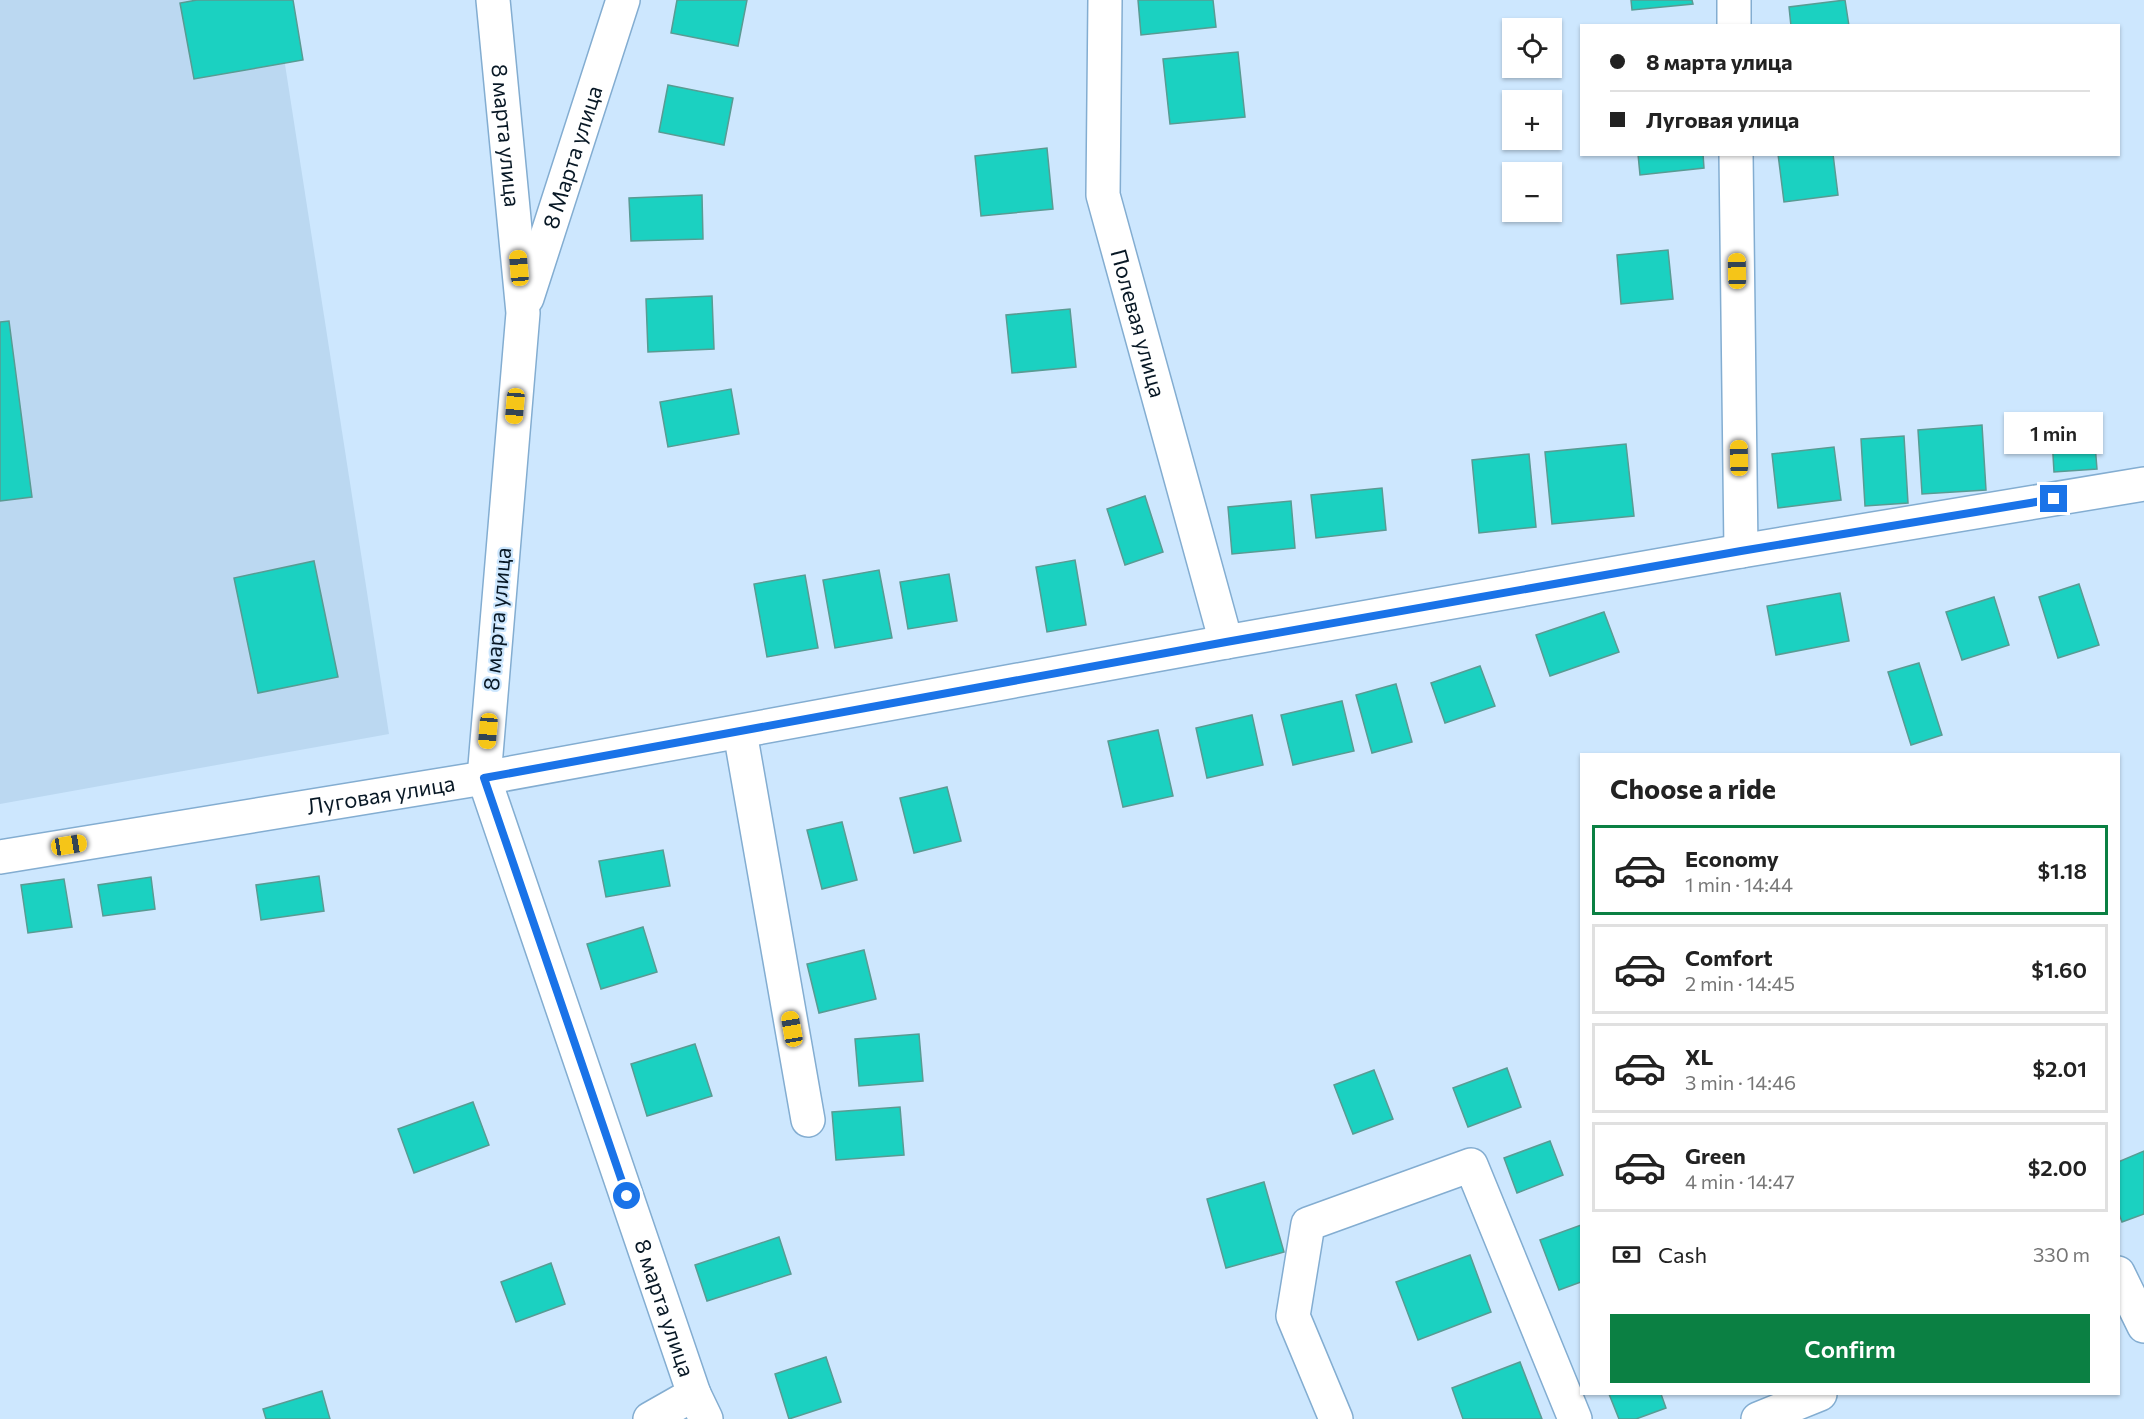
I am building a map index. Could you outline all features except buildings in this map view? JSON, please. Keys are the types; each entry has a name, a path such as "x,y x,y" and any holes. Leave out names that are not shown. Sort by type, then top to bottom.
{"street":[{"name":"8 марта улица","path":"493,0 523,313 484,778 700,1407"},
{"name":"8 Марта улица","path":"523,313 623,0"},
{"name":"Полевая улица","path":"1105,0 1103,195 1226,642"},
{"path":"1734,0 1734,24"},
{"path":"1736,156 1741,551"},
{"name":"Луговая улица","path":"0,856 484,778 1226,642 1741,551 2144,484"},
{"path":"741,732 808,1120"},
{"path":"1336,1419 1293,1316 1308,1224 1471,1164 1575,1419"},
{"path":"2120,1277 2144,1326"},
{"path":"1758,1419 1818,1395"},
{"path":"650,1419 700,1407"}],"shaded area":[{"path":"0,0 275,0 389,734 0,804"}],"route":[{"path":"627,1196 484,778 1226,642 1741,551 2054,499"}]}
